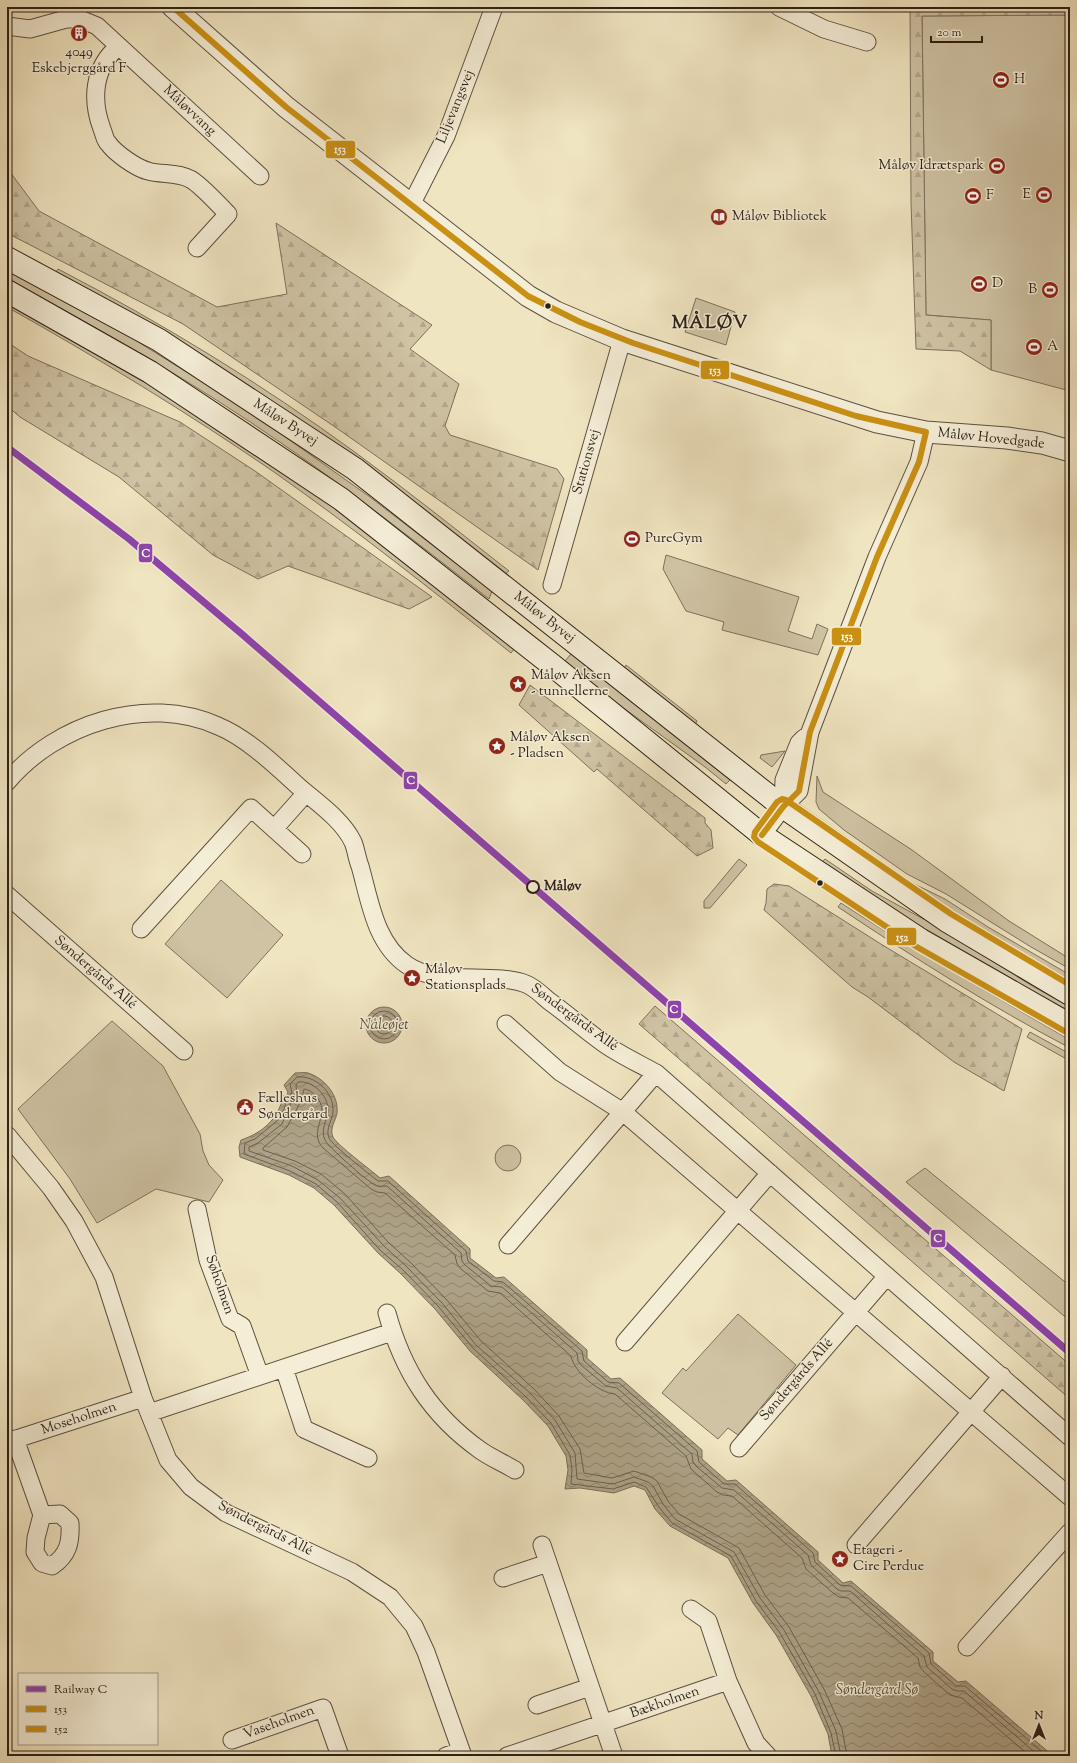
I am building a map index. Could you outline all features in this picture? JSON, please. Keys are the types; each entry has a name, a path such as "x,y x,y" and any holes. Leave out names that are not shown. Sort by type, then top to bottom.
{"main road":[{"name":"Måløv Byvej","path":"7,258 159,340 355,469 783,807 947,922 1070,994"},
{"path":"7,291 150,372 341,499 552,665 762,835 921,940 1070,1026"}],"street":[{"name":"Måløv Hovedgade","path":"174,7 286,107 528,296 556,312 622,340 878,422 926,432 1007,438 1042,443 1070,451"},
{"name":"Liljevangsvej","path":"411,205 446,136 494,7"},
{"path":"779,7 824,29 867,42"},
{"name":"Måløvvang","path":"7,26 30,29 66,19 80,19 97,26 260,176"},
{"path":"119,46 111,52 99,72 94,96 99,121 104,136 107,143 125,159 148,171 172,174 190,179 228,214 197,248"},
{"name":"Stationsvej","path":"552,585 622,340"},
{"path":"762,835 783,807 784,780 799,743 810,732 877,557 919,462 926,432"},
{"name":"Søndergårds Allé","path":"7,782 20,767 45,748 72,732 93,723 124,716 160,712 187,716 219,726 260,751 340,823 353,842 376,925 387,944 408,966 421,972 461,978 506,979 528,984 603,1043 656,1073 1070,1436"},
{"path":"274,829 306,793"},
{"path":"141,929 251,808 302,854"},
{"name":"Søndergårds Allé","path":"7,896 184,1051"},
{"path":"506,1024 560,1072 623,1112 972,1411 1070,1497"},
{"path":"508,1245 656,1073"},
{"name":"Søndergårds Allé","path":"7,1135 50,1188 74,1221 104,1277 146,1406 168,1460 191,1487 226,1513 352,1572 390,1597 414,1626 426,1652 457,1754"},
{"path":"625,1342 770,1174"},
{"name":"Søholmen","path":"197,1208 208,1260 230,1319 242,1326 260,1376"},
{"name":"Søndergårds Allé","path":"739,1448 887,1276"},
{"path":"387,1313 392,1332 406,1367 426,1399 447,1422 482,1451 515,1470"},
{"path":"146,1406 260,1376 392,1332"},
{"path":"284,1368 304,1429 368,1458"},
{"path":"856,1545 1002,1376"},
{"name":"Moseholmen","path":"42,1515 11,1440 146,1406"},
{"path":"967,1647 1070,1532"},
{"path":"542,1545 614,1756"},
{"path":"503,1578 548,1563"},
{"path":"690,1609 708,1621 728,1681 756,1743 768,1756"},
{"name":"Bækholmen","path":"508,1756 728,1681"},
{"path":"537,1704 590,1687"},
{"name":"Vaseholmen","path":"232,1740 323,1708 340,1756"}],"green space":[{"path":"910,7 1070,7 1070,15 922,16 926,315 991,320 991,370 960,351 916,349 911,202"},
{"name":"Måløv Idrætspark","path":"1070,15 1070,391 991,370 991,320 926,315 922,16"},
{"path":"10,172 39,211 217,307 287,294 276,223 432,325 410,349 459,384 445,426 450,435 557,469 564,479 538,570 338,429 183,324 7,233 7,183"},
{"path":"58,269 211,355 320,427 433,511 509,571 505,574 56,272"},
{"path":"7,271 135,340 246,409 370,497 492,591 489,599 362,501 250,422 148,358 7,279"},
{"path":"696,298 735,312 726,345 685,332"},
{"path":"7,304 176,400 344,513 515,648 511,653 364,538 274,472 209,428 142,386 7,307"},
{"path":"7,342 28,356 180,422 255,471 432,597 409,609 288,566 258,579 213,555 119,477 20,417 7,406"},
{"path":"666,555 799,597 788,631 812,639 817,624 828,629 818,655 722,630 724,622 686,611 663,569"},
{"path":"571,654 730,780 726,784 611,699 565,661"},
{"path":"626,665 697,721 695,725 623,671"},
{"path":"530,685 705,818 705,823 711,830 713,848 697,856 597,769 594,772 519,705"},
{"path":"785,751 772,767 760,758 761,755"},
{"path":"817,776 823,792 912,850 1009,921 1070,959 1070,969 1031,947 946,894 907,874 844,830 819,809 816,802"},
{"path":"739,859 747,865 710,908 704,908 704,901"},
{"path":"825,859 872,891 929,922 1034,987 1070,1007 1070,1016 935,938 821,863"},
{"path":"221,880 283,935 227,998 165,944"},
{"path":"908,881 945,899 988,927 1070,975 1070,983 947,908"},
{"path":"774,884 789,886 884,946 1022,1029 1004,1091 954,1062 868,997 852,987 764,910 767,889"},
{"path":"841,903 905,944 1070,1040 1070,1048 981,998 923,963 838,907"},
{"path":"655,1006 1070,1365 1070,1399 639,1024"},
{"path":"112,1021 163,1066 200,1134 203,1151 209,1165 223,1180 209,1202 156,1189 97,1223 70,1179 18,1109"},
{"path":"1030,1032 1070,1054 1070,1061 1027,1037"},
{"path":"508,1145 517,1149 521,1158 517,1167 508,1171 499,1167 495,1158 499,1149"},
{"path":"925,1168 1070,1286 1070,1321 906,1182"},
{"path":"738,1314 796,1365 738,1435 728,1428 718,1439 662,1393 683,1368 686,1371"}],"water":[{"name":"Nåleøjet","path":"388,1007 397,1012 401,1018 401,1032 397,1038 388,1043 380,1043 371,1038 367,1032 366,1021 371,1012 377,1008"},
{"name":"Søndergård Sø","path":"295,1073 314,1075 325,1083 333,1094 336,1100 337,1113 332,1128 332,1134 341,1146 380,1178 389,1176 470,1249 470,1258 496,1278 504,1277 587,1350 587,1358 611,1379 620,1378 702,1450 702,1459 727,1481 736,1480 818,1552 818,1560 843,1583 851,1581 933,1652 933,1661 958,1682 966,1681 1053,1756 832,1756 828,1734 811,1696 776,1635 753,1603 728,1558 670,1526 655,1509 645,1490 634,1486 614,1493 580,1488 565,1489 568,1470 566,1456 548,1426 523,1400 470,1351 435,1309 378,1253 334,1205 314,1188 289,1175 240,1157 239,1147 241,1140 262,1129 278,1112 283,1096 287,1095 288,1092 284,1085"}],"rail line":[{"name":"C","path":"7,447 129,539 243,635 1070,1353"}],"transit line":[{"name":"153","path":"173,7 286,107 528,296 580,322 633,343 856,416 926,432"},
{"name":"153","path":"762,835 783,807 799,791 810,732 877,557 919,462 926,432"},
{"name":"152","path":"1066,1032 917,947 758,842 754,837 755,832 777,802 782,799 786,800 951,914 1070,985"}],"place":[{"name":"4049 Eskebjerggård F","path":"79,33"},
{"name":"H","path":"1001,80"},
{"name":"Måløv Idrætspark","path":"997,166"},
{"name":"E","path":"1044,195"},
{"name":"F","path":"973,196"},
{"name":"Måløv Bibliotek","path":"719,217"},
{"name":"D","path":"979,284"},
{"name":"B","path":"1050,290"},
{"name":"A","path":"1034,347"},
{"name":"PureGym","path":"632,539"},
{"name":"Måløv Aksen - tunnellerne","path":"518,684"},
{"name":"Måløv Aksen - Pladsen","path":"497,746"},
{"name":"Måløv","path":"533,887"},
{"name":"Måløv Stationsplads","path":"412,978"},
{"name":"Fælleshus Søndergård","path":"245,1107"},
{"name":"Etageri - Cire Perdue","path":"840,1559"}],"district":[{"name":"MÅLØV","path":"710,324"}]}
